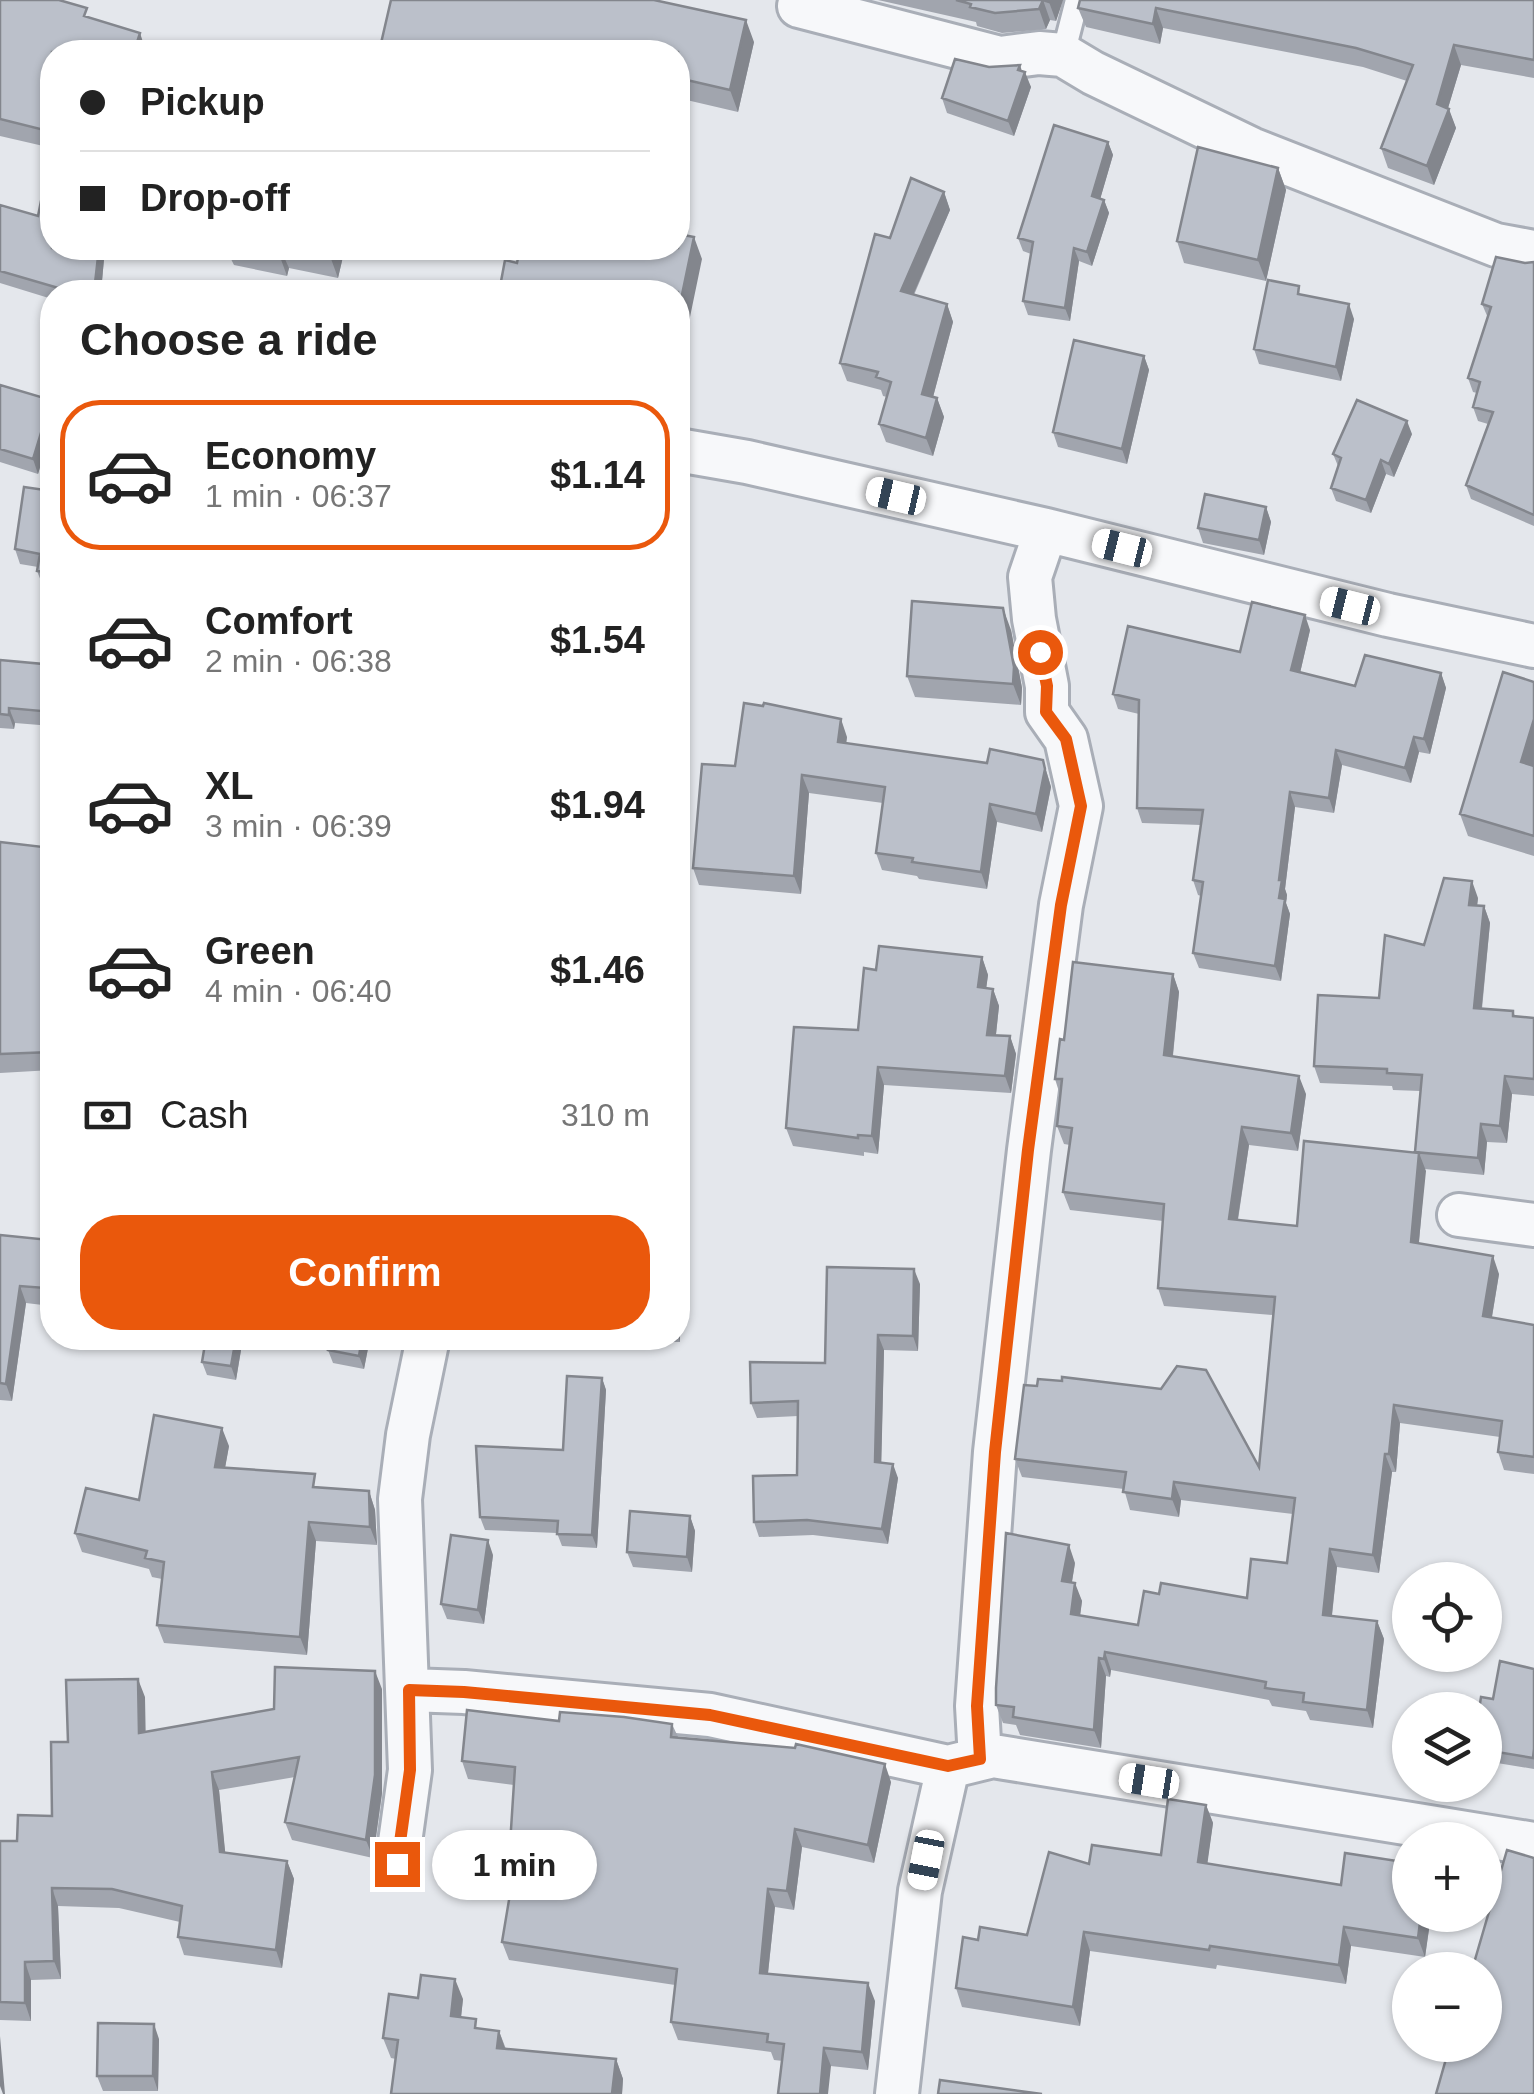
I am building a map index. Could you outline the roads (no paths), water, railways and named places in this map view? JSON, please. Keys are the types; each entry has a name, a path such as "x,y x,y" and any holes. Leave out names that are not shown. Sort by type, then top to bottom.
{"street":[{"path":"801,0 799,6 1000,58 1040,53 1063,55 1251,149 1496,245 1534,252"},
{"path":"690,452 1046,530 1388,615 1534,646"},
{"path":"898,2094 920,1890 964,1763 977,1706 995,1452 1028,1150 1058,924 1081,806 1066,739 1046,712 1047,686 1034,619 1030,577 1046,530"},
{"path":"1458,1215 1534,1224"},
{"path":"397,1864 410,1770 400,1499 426,1350"},
{"path":"409,1690 710,1715 964,1763 992,1756 1534,1844"}],"lane":[{"path":"1063,55 1077,0"}]}
